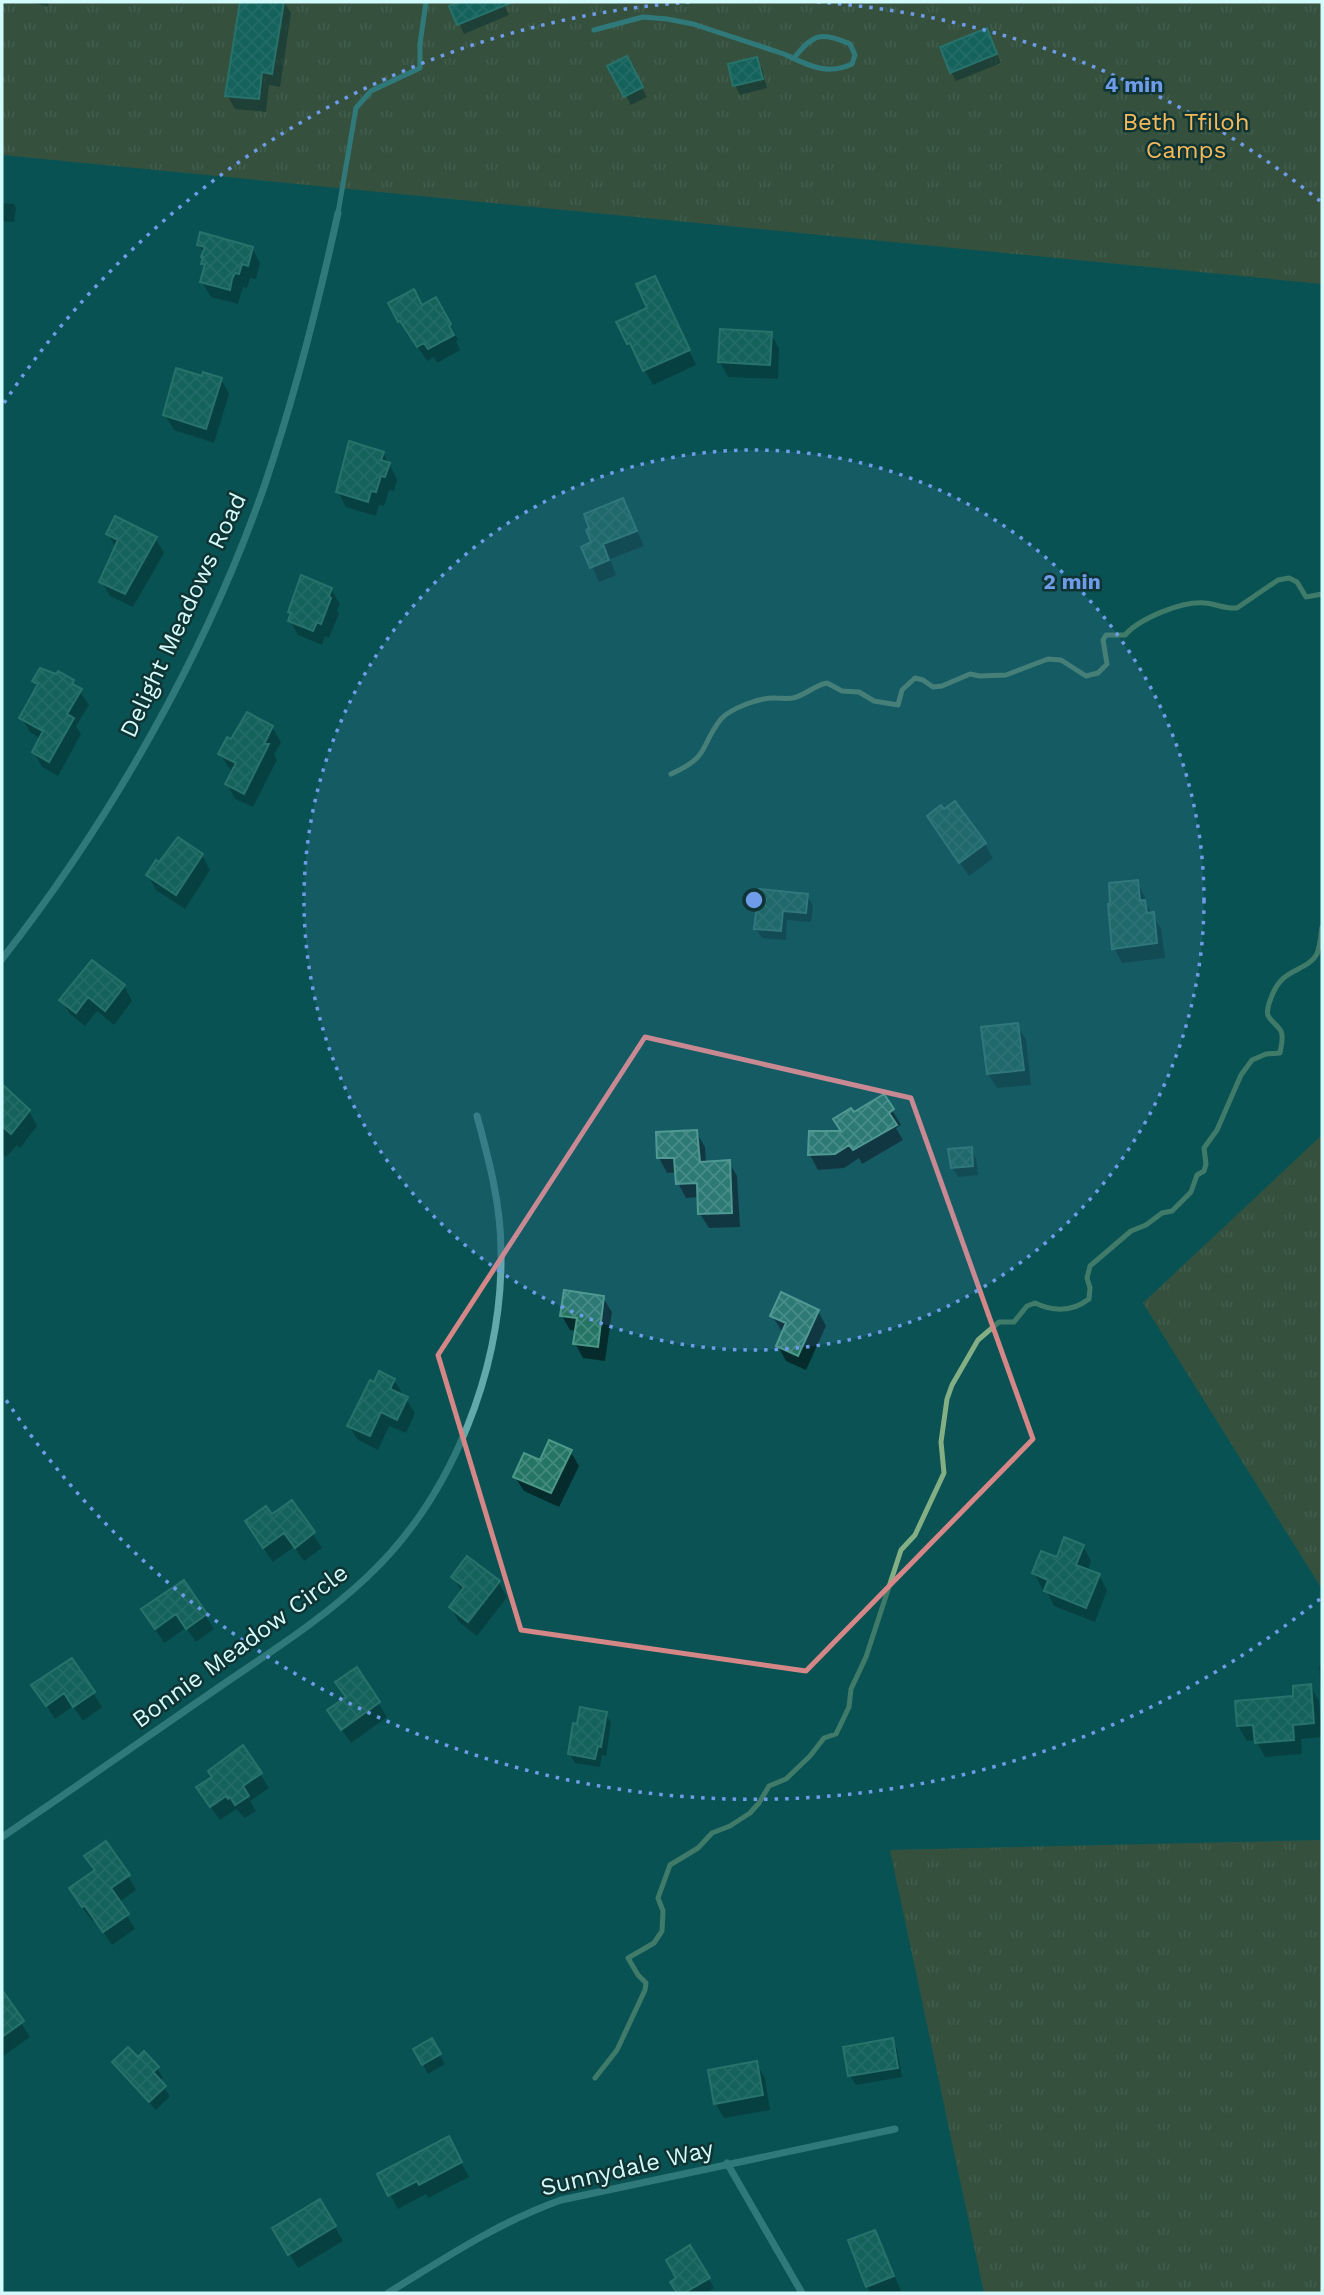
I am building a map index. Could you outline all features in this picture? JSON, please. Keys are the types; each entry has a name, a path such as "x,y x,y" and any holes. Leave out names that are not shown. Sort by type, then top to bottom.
{"street":[{"name":"Delight Meadows Road","path":"2,959 68,868 139,757 175,689 232,567 265,484 299,373 338,213"},
{"name":"Bonnie Meadow Circle","path":"2,1837 316,1619 370,1575 433,1494 451,1464 478,1399 496,1319 501,1251 499,1222 492,1169 477,1116"},
{"name":"Sunnydale Way","path":"388,2293 486,2232 561,2200 895,2129"},
{"path":"727,2164 802,2293"}],"lane":[{"path":"338,213 356,108 371,91 419,68 426,2"},
{"path":"594,30 643,17 667,19 756,43 816,69 831,70 852,64 855,55 850,44 825,35 813,38 794,58"}],"highlighted area":[{"path":"645,1037 911,1098 1033,1439 806,1671 521,1630 438,1355"}],"green space":[{"name":"Beth Tfiloh Camps","path":"2,2 1322,2 1322,284 2,155"},
{"path":"1322,1135 1322,1589 1143,1303"},
{"path":"1322,1840 1322,2293 984,2293 890,1850"}],"building":[{"path":"240,2 284,2 272,74 262,72 259,99 225,96"},
{"path":"459,2 513,2 457,25 449,6"},
{"path":"987,28 997,54 950,73 940,47"},
{"path":"627,56 643,87 624,97 607,66"},
{"path":"757,57 763,79 733,86 728,64"},
{"path":"200,232 253,247 248,266 242,264 239,274 235,273 230,290 200,282 205,264 201,264 201,257 205,247 197,245"},
{"path":"655,276 690,350 643,371 630,343 627,344 616,322 647,308 636,284"},
{"path":"414,289 422,305 436,297 454,335 428,349 424,343 417,347 400,321 398,322 388,303"},
{"path":"720,329 772,332 770,365 718,362"},
{"path":"176,368 202,376 203,372 222,378 206,429 163,415"},
{"path":"349,441 384,452 381,460 390,463 385,477 381,476 376,492 371,491 368,502 336,492"},
{"path":"623,498 637,531 603,544 609,560 590,568 581,547 591,542 584,514"},
{"path":"115,516 157,537 125,594 99,582 118,540 106,534"},
{"path":"301,575 332,588 321,624 317,622 313,631 288,621 291,613 288,612"},
{"path":"40,668 56,674 58,671 74,680 72,684 82,689 67,714 74,718 49,762 32,752 43,731 19,718 38,684 32,681"},
{"path":"247,712 273,726 264,744 269,744 244,794 225,784 236,763 218,754 227,737 231,739"},
{"path":"955,801 986,843 959,863 927,816 941,805 944,809"},
{"path":"178,837 203,854 176,895 146,875"},
{"path":"1138,880 1140,900 1145,900 1147,913 1154,912 1157,943 1112,949 1109,883"},
{"path":"759,889 808,894 806,913 783,911 781,931 754,929"},
{"path":"92,960 125,985 105,1011 88,997 76,1013 59,1000"},
{"path":"1018,1023 1024,1070 987,1074 981,1027"},
{"path":"2,1084 30,1110 11,1134 2,1126"},
{"path":"884,1094 894,1109 889,1113 897,1125 853,1150 849,1145 835,1154 808,1155 809,1131 841,1131 833,1119 851,1108 854,1112"},
{"path":"697,1130 700,1162 730,1160 732,1213 698,1214 697,1183 676,1184 674,1158 657,1158 656,1132"},
{"path":"972,1147 973,1166 951,1168 948,1149"},
{"path":"564,1290 604,1296 598,1347 573,1344 577,1318 560,1316"},
{"path":"781,1292 819,1310 798,1356 776,1346 786,1323 770,1316"},
{"path":"379,1371 395,1379 390,1389 408,1397 397,1420 381,1412 370,1436 347,1426 370,1380 374,1382"},
{"path":"549,1440 572,1450 551,1493 513,1477 524,1453 540,1460"},
{"path":"292,1500 315,1532 295,1548 284,1533 263,1548 245,1521 266,1506 272,1514"},
{"path":"1064,1537 1084,1545 1076,1565 1100,1574 1086,1608 1044,1591 1048,1580 1032,1573 1041,1551 1057,1557"},
{"path":"467,1556 500,1581 468,1622 449,1607 464,1587 451,1577"},
{"path":"184,1580 207,1614 186,1629 176,1614 155,1629 141,1609"},
{"path":"72,1658 95,1692 73,1707 64,1693 46,1706 31,1685"},
{"path":"357,1667 380,1702 341,1730 327,1710 346,1697 335,1682"},
{"path":"1311,1684 1314,1723 1293,1725 1294,1740 1255,1743 1253,1725 1237,1726 1235,1701 1293,1696 1293,1686"},
{"path":"580,1707 607,1712 601,1747 598,1746 595,1759 568,1754 573,1723 577,1724"},
{"path":"243,1745 262,1773 243,1786 249,1796 235,1805 230,1797 228,1799 226,1796 210,1807 196,1787 212,1777 208,1771"},
{"path":"106,1841 130,1875 111,1888 129,1914 103,1932 69,1888 95,1870 84,1856"},
{"path":"2,1990 24,2021 2,2037"},
{"path":"432,2038 441,2054 422,2065 413,2049"},
{"path":"893,2038 898,2068 848,2076 843,2047"},
{"path":"128,2047 138,2057 144,2051 159,2067 153,2072 166,2086 149,2102 112,2062"},
{"path":"757,2061 763,2095 714,2104 708,2070"},
{"path":"449,2136 462,2162 419,2185 417,2181 388,2196 377,2174"},
{"path":"320,2199 336,2226 288,2255 272,2228"},
{"path":"875,2230 894,2276 866,2287 848,2240"},
{"path":"690,2245 710,2278 684,2293 677,2293 670,2282 676,2278 666,2260"}],"waterway":[{"path":"671,774 699,756 721,719 739,707 755,701 793,698 827,683 842,691 859,692 874,701 898,705 902,690 915,678 933,687 942,686 970,674 1006,675 1048,659 1061,660 1086,676 1098,673 1107,664 1103,640 1106,635 1125,635 1151,617 1174,608 1196,603 1237,608 1278,580 1289,578 1297,582 1306,597 1322,594"},
{"path":"595,2078 617,2050 645,1990 646,1983 628,1958 654,1943 662,1931 663,1911 658,1898 670,1865 698,1848 712,1833 730,1826 750,1813 769,1786 786,1779 824,1738 836,1734 849,1707 851,1689 866,1657 901,1550 915,1535 944,1473 941,1442 947,1399 978,1340 999,1322 1014,1322 1027,1306 1035,1303 1063,1309 1089,1299 1087,1278 1090,1266 1131,1231 1146,1225 1162,1213 1172,1211 1191,1192 1197,1175 1204,1171 1204,1148 1217,1130 1241,1075 1252,1060 1266,1054 1280,1053 1282,1034 1269,1018 1268,1005 1281,980 1307,964 1317,954 1322,927"}]}
